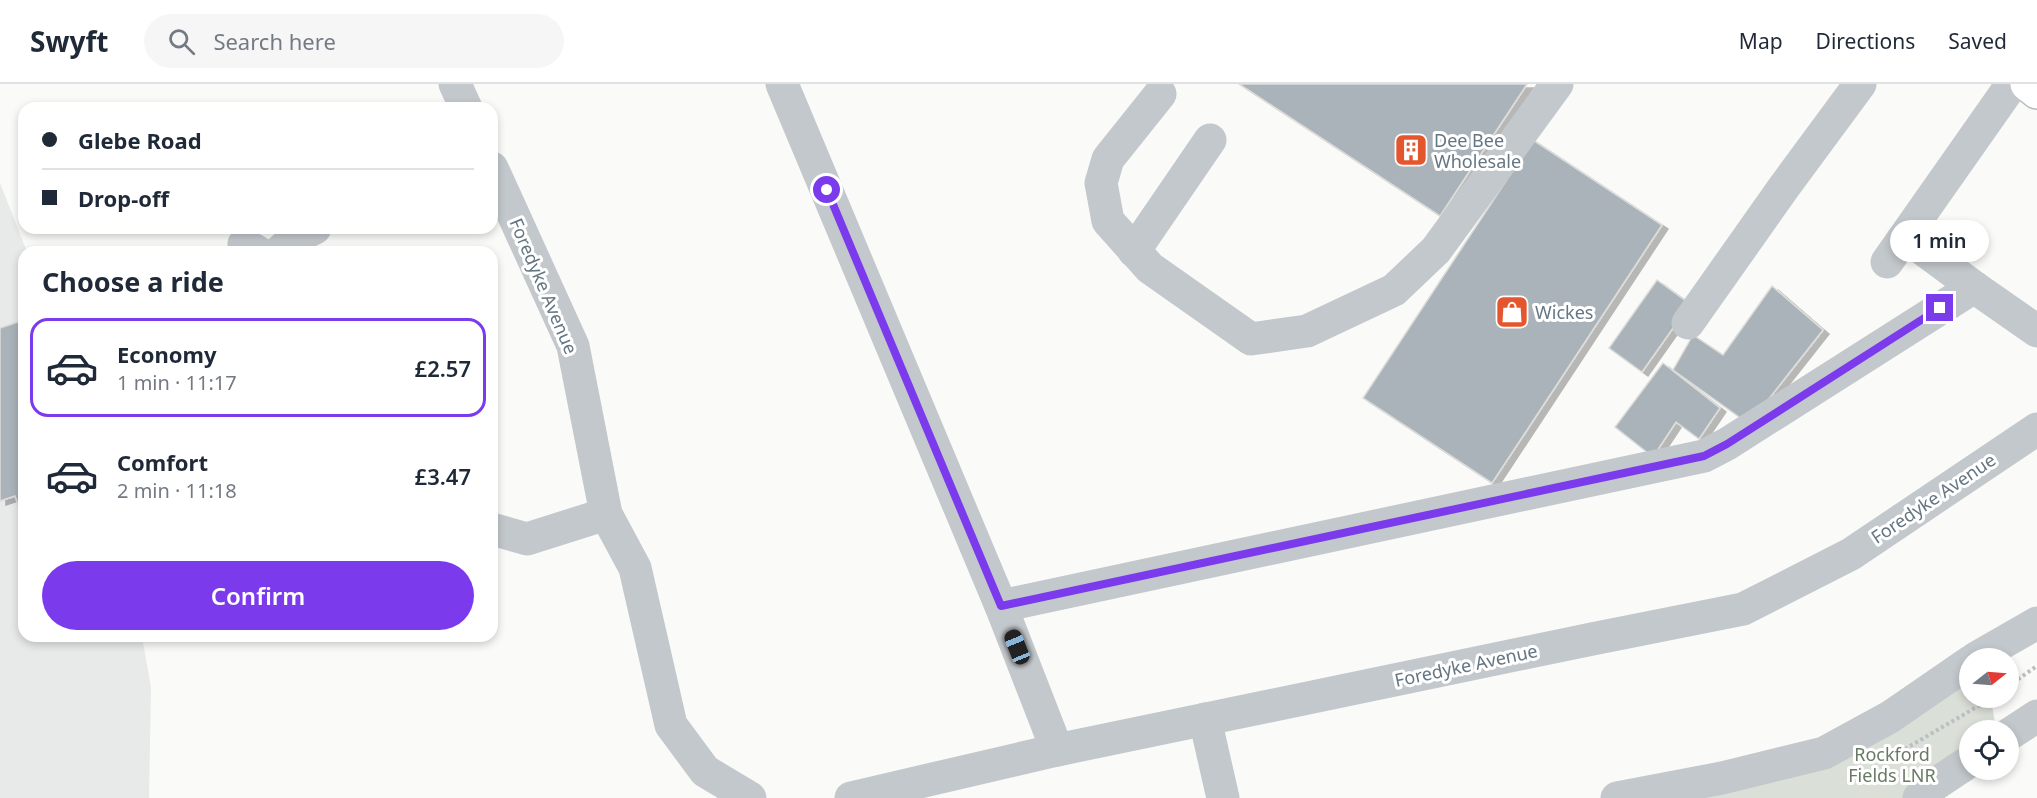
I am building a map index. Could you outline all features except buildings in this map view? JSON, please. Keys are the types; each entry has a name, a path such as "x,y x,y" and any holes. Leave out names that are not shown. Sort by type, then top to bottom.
{"main road":[{"path":"2027,84 2037,92"}],"street":[{"path":"455,84 462,102"},
{"path":"1160,93 1108,159 1101,183 1108,221 1150,268 1251,339 1307,331 1394,290 1436,250 1557,84"},
{"path":"1688,323 1860,84"},
{"path":"1887,262 2012,84"},
{"path":"789,86 1001,606 1057,750"},
{"path":"1134,250 1210,140"},
{"name":"Foredyke Avenue","path":"498,181 573,346 606,514 635,568 671,725 705,771 729,793"},
{"path":"286,246 303,234"},
{"path":"1924,250 2037,331"},
{"path":"1001,606 1704,456 1727,444 1974,287"},
{"name":"Foredyke Avenue","path":"851,798 1057,750 1743,609 1851,554 2037,429"},
{"path":"498,531 527,539 606,514"},
{"path":"1993,648 2037,623"},
{"path":"1617,798 1722,778 1824,753 1890,717 1959,670"},
{"path":"2019,728 2037,716"},
{"path":"1205,719 1223,798"},
{"path":"1919,798 1928,789 1959,769"}],"path":[{"path":"2019,678 2037,666"}],"shaded area":[{"path":"0,183 18,234 25,246 18,246 18,642 143,642 151,688 149,798 0,798"}],"green space":[{"name":"Rockford Fields LNR","path":"1959,681 1959,708 1993,708 1994,720 1959,720 1959,758 1905,798 1646,798 1820,760"}],"place":[{"name":"Dee Bee Wholesale","path":"1411,150"},
{"name":"Wickes","path":"1512,312"}],"route":[{"path":"827,190 1001,606 1704,456 1727,444 1940,308"}]}
